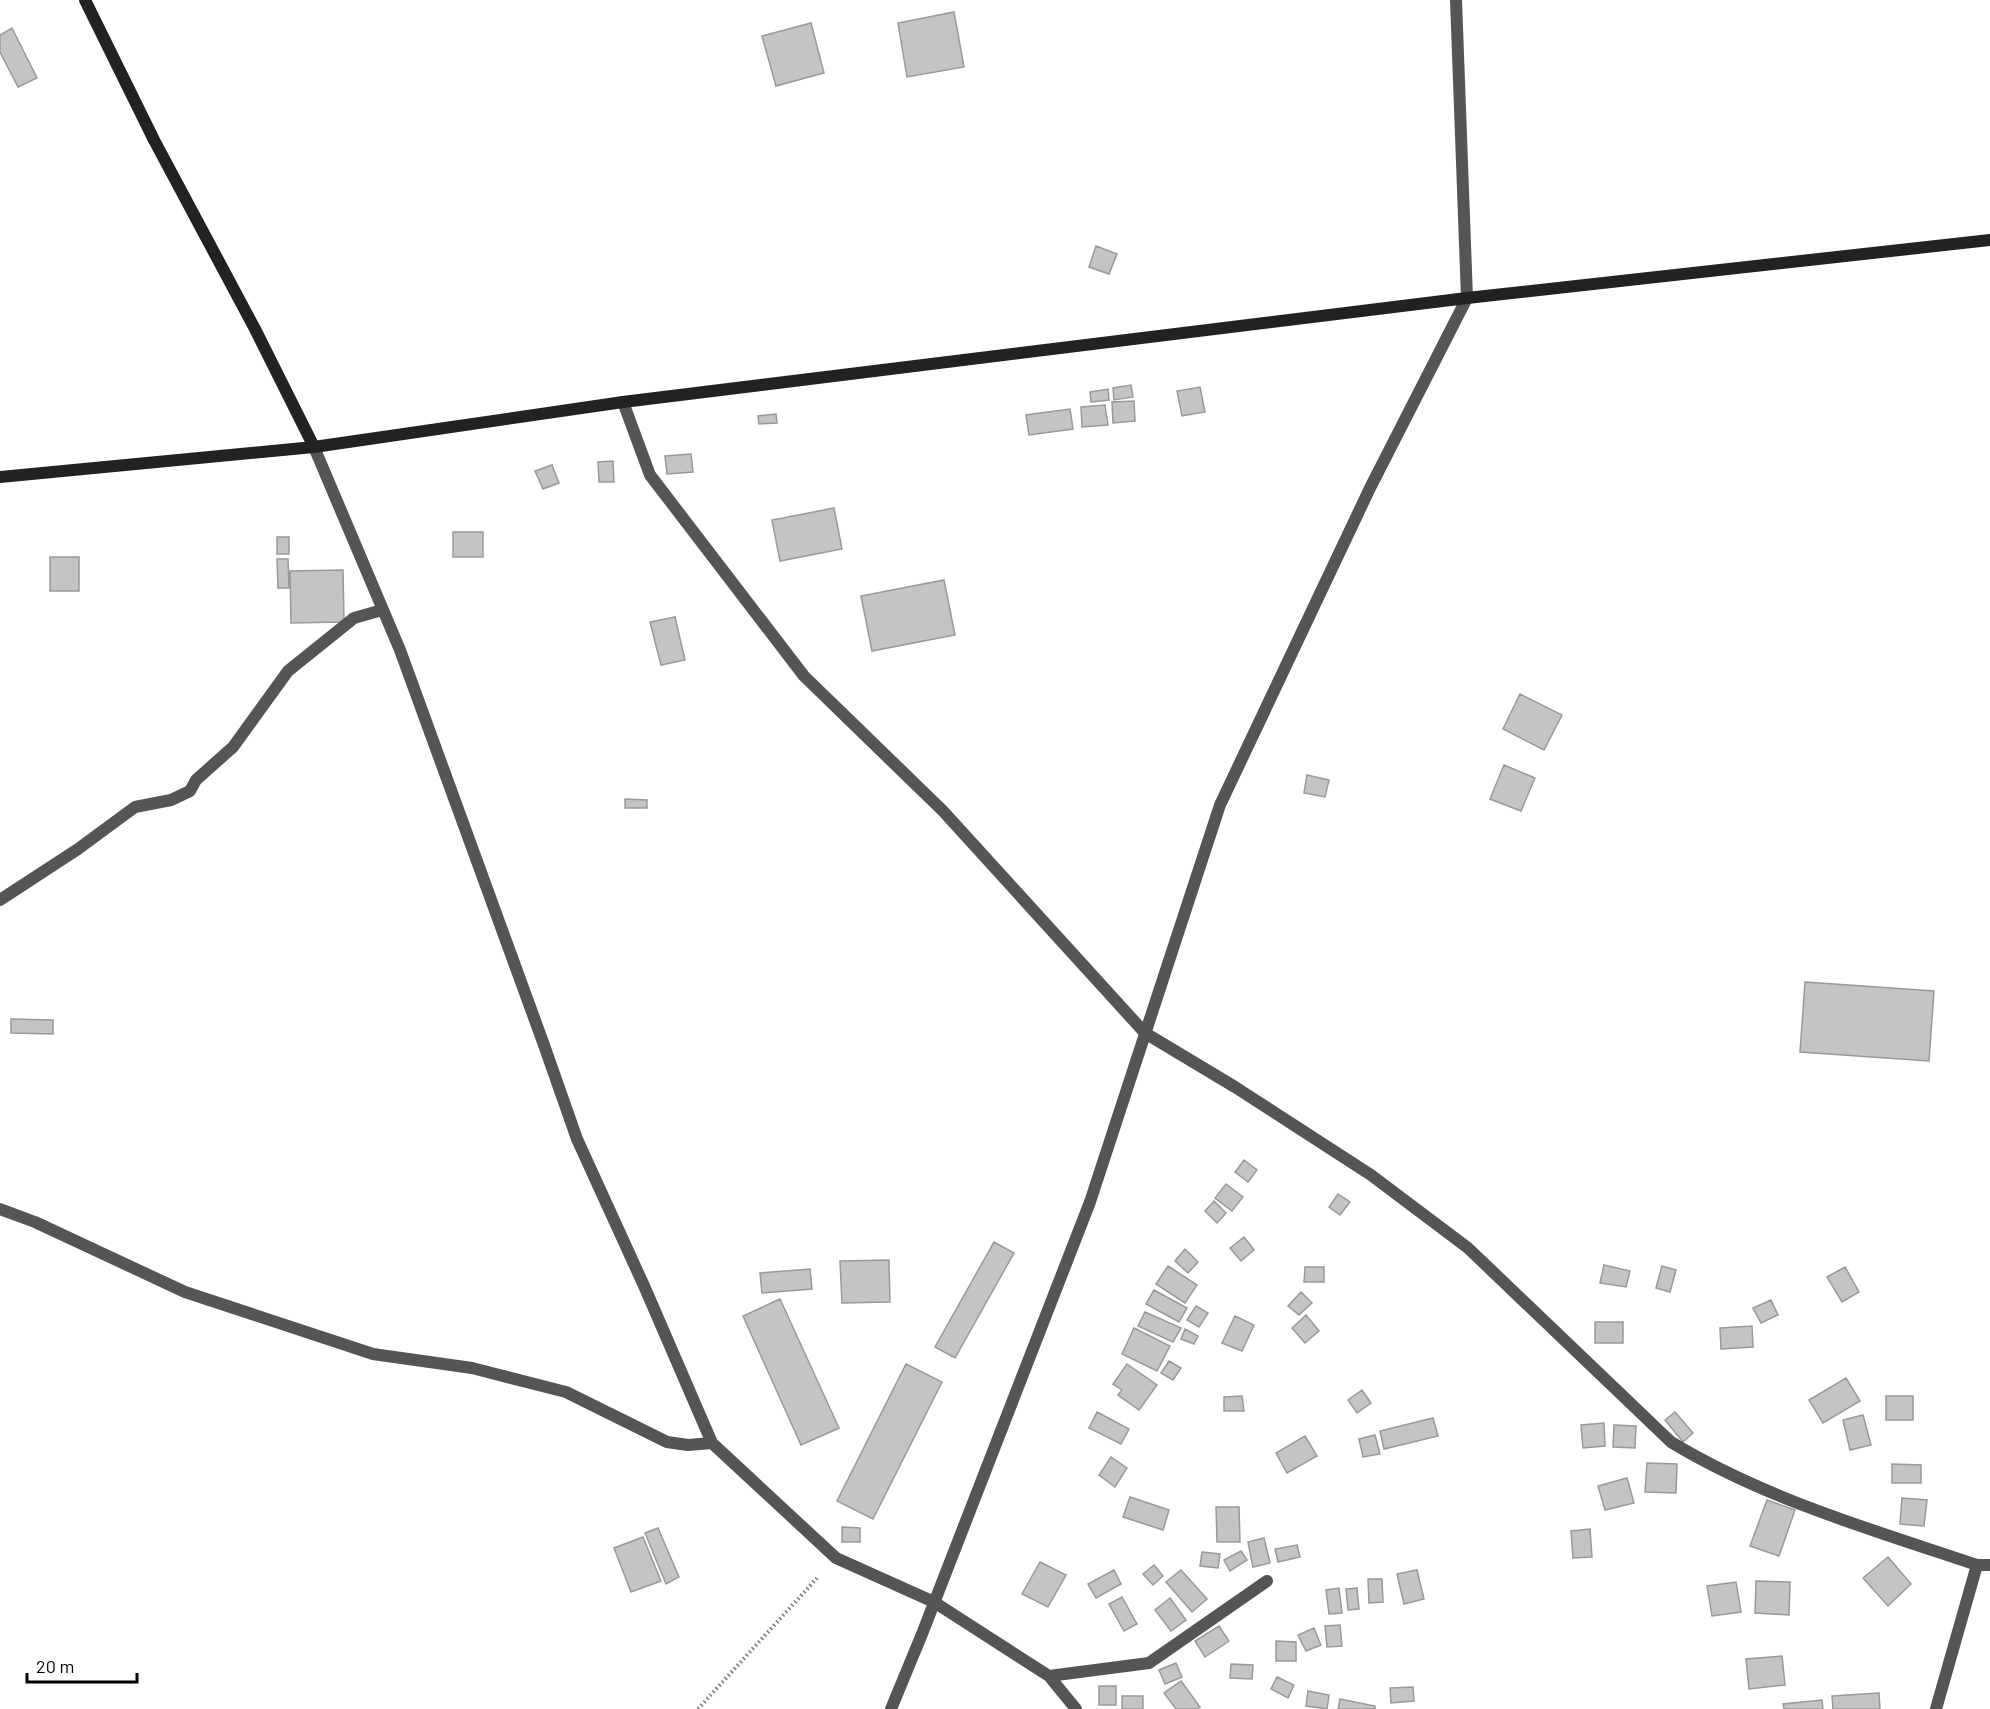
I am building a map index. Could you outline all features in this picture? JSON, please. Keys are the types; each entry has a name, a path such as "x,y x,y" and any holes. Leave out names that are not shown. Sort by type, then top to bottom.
{"street":[{"path":"86,0 154,140 255,329 314,447 400,650 577,1139 712,1443 836,1558 934,1602 1049,1676 1076,1709"},
{"path":"891,1709 1090,1202 1220,805 1370,488 1467,298 1456,0"},
{"path":"0,477 314,447 623,402 1467,298 1990,240"},
{"path":"623,402 650,475 804,675 943,811 1145,1033 1371,1175 1468,1248 1671,1442 1700,1459 1820,1513 1984,1565 1935,1709"},
{"path":"0,900 78,849 135,807 171,800 190,791 196,780 233,747 288,671 354,618 382,610"},
{"path":"0,1209 35,1222 185,1292 373,1354 472,1368 566,1392 667,1442 688,1445 712,1443"},
{"path":"1049,1676 1149,1663 1267,1581"}],"path":[{"path":"698,1709 836,1558"}],"building":[{"path":"954,12 964,67 907,77 898,23"},
{"path":"811,23 824,73 776,86 762,36"},
{"path":"12,28 37,78 18,87 0,52 0,35"},
{"path":"1096,246 1117,254 1109,274 1089,267"},
{"path":"1131,385 1133,397 1114,400 1113,388"},
{"path":"1200,387 1205,412 1182,416 1177,391"},
{"path":"1108,389 1109,400 1091,402 1090,392"},
{"path":"1134,401 1135,421 1113,423 1112,402"},
{"path":"1105,405 1108,425 1082,427 1081,407"},
{"path":"1070,409 1073,429 1029,435 1026,415"},
{"path":"776,414 777,423 759,424 758,416"},
{"path":"691,454 693,472 667,474 665,456"},
{"path":"613,461 614,482 599,482 598,462"},
{"path":"552,465 559,483 543,489 535,471"},
{"path":"834,508 842,549 780,561 772,520"},
{"path":"453,532 483,532 483,557 453,557"},
{"path":"277,537 289,537 289,554 277,554"},
{"path":"50,557 79,557 79,591 50,591"},
{"path":"277,559 288,559 289,588 278,588"},
{"path":"343,570 344,622 291,623 290,571"},
{"path":"944,580 955,635 872,651 861,596"},
{"path":"675,617 685,660 661,665 650,622"},
{"path":"1520,694 1562,715 1544,750 1503,729"},
{"path":"1504,765 1535,778 1521,811 1490,799"},
{"path":"1307,775 1329,780 1325,797 1304,793"},
{"path":"625,799 647,800 647,808 625,808"},
{"path":"1805,982 1934,991 1929,1061 1800,1052"},
{"path":"11,1019 53,1020 53,1034 11,1033"},
{"path":"1244,1160 1257,1170 1248,1182 1235,1172"},
{"path":"1226,1184 1243,1197 1232,1211 1215,1198"},
{"path":"1338,1194 1350,1202 1340,1215 1329,1207"},
{"path":"1214,1201 1226,1213 1217,1223 1205,1211"},
{"path":"1244,1237 1254,1250 1241,1261 1230,1248"},
{"path":"994,1242 1014,1253 955,1358 935,1347"},
{"path":"1185,1249 1198,1262 1188,1273 1175,1261"},
{"path":"889,1260 890,1302 842,1303 840,1261"},
{"path":"1604,1265 1630,1271 1626,1287 1600,1283"},
{"path":"1168,1266 1197,1285 1185,1303 1156,1284"},
{"path":"1662,1266 1676,1270 1670,1292 1656,1288"},
{"path":"1305,1267 1324,1267 1324,1282 1304,1282"},
{"path":"1845,1267 1859,1292 1842,1302 1827,1277"},
{"path":"810,1269 812,1289 762,1293 760,1273"},
{"path":"1154,1290 1187,1308 1179,1322 1146,1304"},
{"path":"1301,1292 1312,1303 1299,1315 1288,1306"},
{"path":"780,1299 839,1428 801,1445 743,1316"},
{"path":"1771,1300 1778,1315 1761,1323 1753,1308"},
{"path":"1196,1306 1208,1313 1199,1327 1187,1320"},
{"path":"1145,1312 1181,1328 1173,1342 1138,1326"},
{"path":"1306,1315 1319,1331 1305,1343 1292,1328"},
{"path":"1235,1316 1254,1325 1242,1351 1222,1343"},
{"path":"1595,1322 1623,1322 1623,1343 1595,1343"},
{"path":"1752,1326 1753,1347 1721,1349 1720,1328"},
{"path":"1134,1328 1170,1346 1157,1371 1122,1354"},
{"path":"1185,1329 1198,1336 1194,1344 1181,1339"},
{"path":"1169,1361 1181,1368 1173,1380 1161,1373"},
{"path":"906,1364 942,1382 873,1519 837,1501"},
{"path":"1127,1364 1157,1385 1139,1410 1118,1395 1122,1390 1113,1384"},
{"path":"1846,1378 1860,1401 1823,1423 1809,1400"},
{"path":"1362,1390 1371,1403 1357,1413 1348,1400"},
{"path":"1242,1396 1244,1411 1224,1411 1224,1397"},
{"path":"1886,1396 1913,1396 1913,1420 1886,1420"},
{"path":"1097,1412 1129,1429 1121,1444 1089,1428"},
{"path":"1675,1412 1693,1433 1683,1442 1665,1420"},
{"path":"1863,1415 1871,1445 1850,1450 1843,1420"},
{"path":"1433,1418 1438,1436 1384,1449 1380,1431"},
{"path":"1604,1423 1605,1446 1583,1448 1581,1425"},
{"path":"1614,1425 1636,1426 1635,1448 1613,1447"},
{"path":"1375,1435 1380,1454 1363,1457 1359,1439"},
{"path":"1305,1436 1317,1456 1287,1473 1276,1453"},
{"path":"1111,1457 1127,1468 1115,1487 1099,1475"},
{"path":"1647,1463 1677,1464 1676,1493 1645,1492"},
{"path":"1892,1464 1921,1465 1921,1483 1892,1483"},
{"path":"1627,1478 1634,1503 1605,1510 1598,1486"},
{"path":"1130,1497 1169,1510 1163,1530 1123,1517"},
{"path":"1902,1498 1927,1500 1924,1526 1900,1524"},
{"path":"1767,1500 1795,1510 1779,1556 1750,1546"},
{"path":"1216,1507 1239,1507 1240,1542 1217,1542"},
{"path":"842,1527 860,1528 860,1542 842,1542"},
{"path":"658,1528 679,1577 666,1584 645,1533"},
{"path":"1590,1529 1592,1557 1573,1558 1571,1531"},
{"path":"643,1537 661,1581 631,1592 614,1548"},
{"path":"1264,1538 1270,1563 1253,1567 1248,1542"},
{"path":"1297,1545 1300,1557 1278,1562 1275,1549"},
{"path":"1241,1551 1247,1560 1230,1571 1224,1560"},
{"path":"1202,1552 1220,1554 1218,1568 1200,1566"},
{"path":"1888,1557 1911,1584 1888,1606 1863,1578"},
{"path":"1040,1562 1066,1575 1048,1607 1022,1594"},
{"path":"1154,1565 1163,1576 1153,1585 1143,1574"},
{"path":"1114,1570 1121,1584 1096,1598 1088,1584"},
{"path":"1181,1570 1207,1599 1192,1612 1166,1582"},
{"path":"1417,1570 1424,1599 1404,1604 1397,1574"},
{"path":"1368,1579 1382,1579 1383,1602 1369,1603"},
{"path":"1756,1581 1790,1582 1789,1615 1755,1613"},
{"path":"1736,1582 1741,1612 1712,1616 1707,1586"},
{"path":"1339,1588 1342,1613 1329,1614 1326,1590"},
{"path":"1357,1588 1359,1609 1348,1610 1346,1589"},
{"path":"1122,1597 1137,1624 1124,1631 1109,1604"},
{"path":"1170,1598 1186,1620 1171,1631 1155,1610"},
{"path":"1340,1625 1342,1646 1327,1647 1325,1626"},
{"path":"1219,1626 1229,1641 1205,1657 1195,1641"},
{"path":"1314,1628 1321,1645 1306,1651 1298,1635"},
{"path":"1276,1641 1296,1642 1296,1661 1276,1661"},
{"path":"1782,1656 1785,1685 1749,1689 1746,1659"},
{"path":"1176,1663 1182,1677 1165,1684 1159,1670"},
{"path":"1231,1664 1253,1665 1252,1679 1230,1678"},
{"path":"1277,1677 1294,1685 1288,1698 1271,1689"},
{"path":"1181,1681 1200,1707 1197,1709 1176,1709 1164,1693"},
{"path":"1099,1686 1116,1686 1116,1705 1099,1705"},
{"path":"1413,1687 1414,1701 1391,1703 1390,1688"},
{"path":"1308,1691 1329,1695 1327,1709 1306,1706"},
{"path":"1879,1693 1880,1709 1833,1709 1832,1696"},
{"path":"1122,1696 1143,1696 1143,1709 1122,1709"},
{"path":"1340,1699 1375,1706 1375,1709 1338,1709"},
{"path":"1822,1700 1823,1709 1784,1709 1783,1704"}]}
